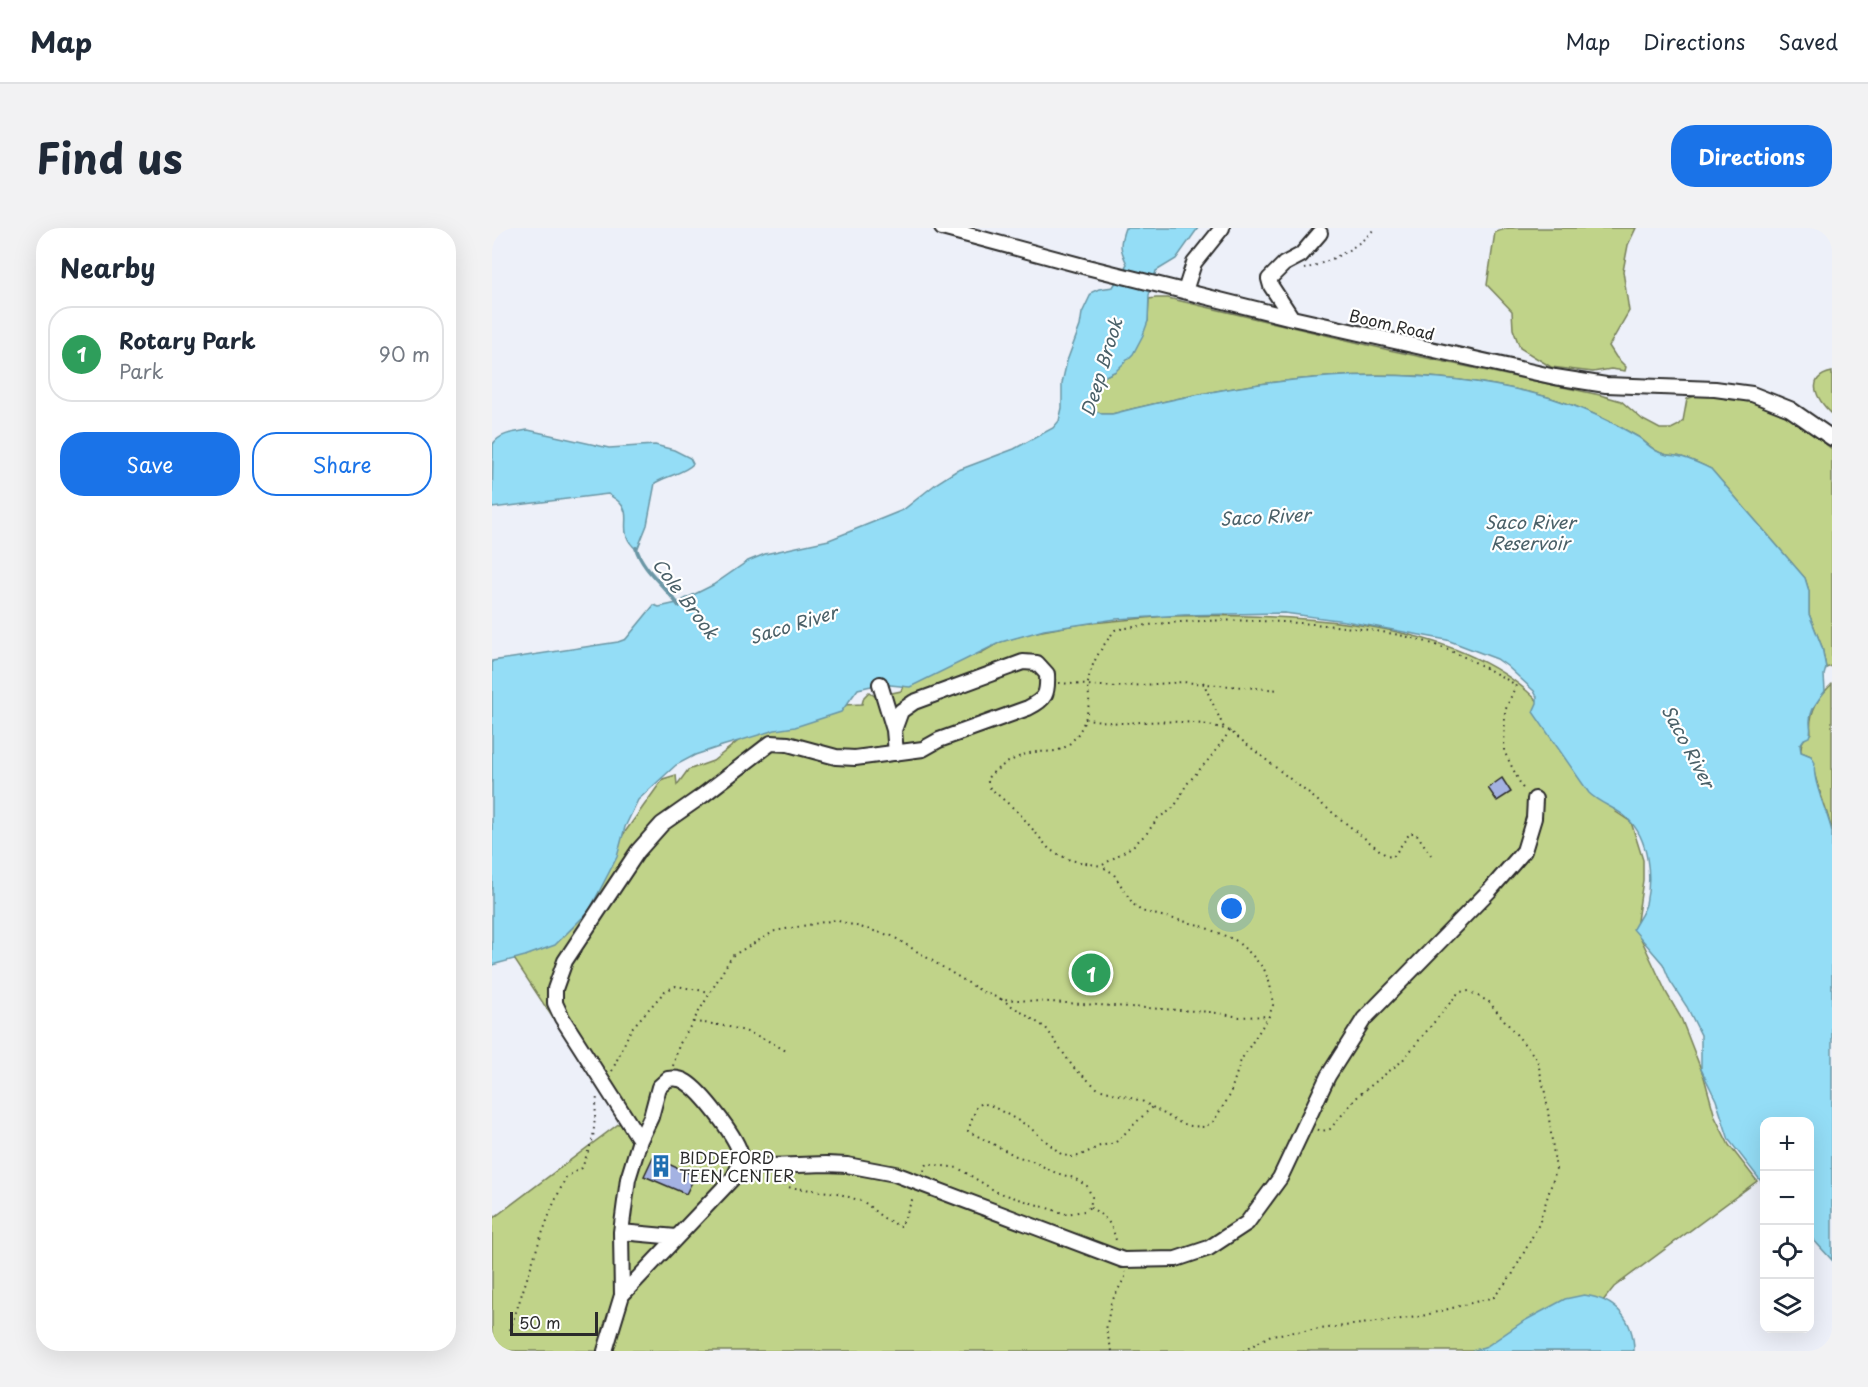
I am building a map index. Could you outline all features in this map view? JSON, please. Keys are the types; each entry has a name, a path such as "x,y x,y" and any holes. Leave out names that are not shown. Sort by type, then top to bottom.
{"street":[{"name":"Boom Road","path":"942,228 1292,318 1576,381 1744,392 1782,405 1832,438"},
{"path":"1182,290 1194,263 1222,228"},
{"path":"1292,318 1271,286 1269,279 1284,264 1301,255 1320,233"},
{"path":"640,1140 562,1018 555,1003 555,989 565,961 638,851 662,824 771,743 788,744 836,757 855,758 923,749 939,740 1041,702 1048,690 1047,674 1037,663 1023,662 914,702 901,711 894,730"},
{"path":"880,684 894,730 896,753"},
{"path":"740,1167 847,1165 895,1174 1123,1260 1176,1259 1209,1248 1247,1223 1280,1178 1328,1076 1364,1019 1461,917 1490,890 1524,851 1534,818 1535,799"},
{"path":"605,1351 622,1295 621,1232 628,1179 640,1140 651,1117 659,1087 668,1079 679,1078 687,1082 723,1122 740,1153 740,1167 733,1178 622,1295"},
{"path":"621,1232 676,1237"}],"path":[{"path":"1300,270 1320,264 1359,244 1375,228"},
{"path":"673,1078 674,1060 679,1045 732,956 775,932 835,920 892,936 983,992 1001,999 1046,1028 1073,1067 1098,1089 1142,1101 1191,1126 1204,1127 1214,1122 1229,1097 1241,1060 1269,1016 1273,1005 1270,984 1264,969 1234,940 1199,925 1141,911 1133,904 1113,873 1101,866 1070,860 1050,850 1019,813 990,788 987,779 991,773 1027,753 1052,753 1074,739 1085,719 1089,700 1087,685 1095,657 1115,630 1151,624 1294,622 1358,629 1415,638 1434,644 1516,685 1505,711 1504,751 1522,787 1535,799"},
{"path":"1203,682 1224,728"},
{"path":"1047,683 1115,687 1203,682 1279,690"},
{"path":"1085,719 1121,723 1135,721 1176,723 1224,728 1387,856 1392,857 1410,833 1416,833 1431,855"},
{"path":"1101,866 1134,846 1158,818 1171,810 1186,785 1230,731"},
{"path":"510,1330 538,1242 553,1205 566,1177 582,1168 593,1138 595,1100 632,1029 665,991 676,986 710,992"},
{"path":"1243,1351 1271,1335 1418,1317 1494,1297 1512,1275 1539,1224 1556,1170 1546,1097 1537,1059 1489,1002 1469,991 1459,992 1402,1061 1359,1095 1330,1129 1322,1131 1305,1124"},
{"path":"1001,999 1211,1012 1240,1017 1269,1016"},
{"path":"693,1022 739,1028 768,1040 786,1052"},
{"path":"775,1165 787,1187 837,1194 864,1202 882,1217 901,1227 927,1164 958,1168 997,1192 1066,1214 1084,1211 1090,1207 1092,1197 1087,1186 1074,1178 1016,1156 968,1131 976,1108 982,1103 992,1106 1028,1126 1062,1154 1070,1157 1115,1143 1152,1107"},
{"path":"1090,1207 1107,1218 1113,1228 1126,1275 1112,1303 1107,1330 1112,1351"}],"green space":[{"path":"1509,228 1636,228 1628,245 1623,271 1629,311 1609,346 1626,367 1625,371 1611,369 1593,372 1551,367 1520,348 1513,329 1512,311 1487,285 1495,232"},
{"path":"1168,298 1389,350 1600,395 1621,401 1643,420 1660,429 1671,429 1679,425 1683,421 1687,399 1697,395 1746,400 1781,412 1832,449 1832,666 1826,668 1822,647 1809,614 1809,591 1805,578 1711,469 1686,458 1660,453 1617,425 1551,398 1496,385 1441,378 1386,375 1276,382 1222,390 1112,414 1102,414 1092,409 1089,402 1099,379 1116,371 1148,321 1149,299"},
{"path":"1832,372 1832,414 1818,397 1816,384 1823,375"},
{"path":"1166,616 1257,616 1306,619 1355,624 1403,633 1449,647 1491,666 1540,703 1575,748 1616,812 1631,822 1643,860 1643,880 1636,928 1681,1018 1704,1077 1715,1117 1729,1145 1757,1181 1614,1287 1563,1351 492,1351 492,1219 621,1122 505,945 615,846 663,779 676,775 677,785 688,770 713,761 747,734 843,705 862,704 869,692 881,701 889,699 892,693 901,691 903,686 946,660 981,653 1000,642 1031,633 1081,624"},
{"path":"1832,684 1832,832 1811,756 1801,752 1801,746 1811,733 1811,719 1815,706"}],"water":[{"name":"Saco River Reservoir","path":"1125,228 1198,228 1176,259 1156,271 1149,295 1148,321 1133,354 1116,371 1099,379 1089,402 1092,409 1102,414 1112,414 1222,390 1331,377 1386,375 1441,378 1496,385 1551,398 1573,406 1607,420 1638,437 1660,453 1686,458 1711,469 1805,578 1809,591 1809,614 1822,647 1826,668 1825,691 1811,713 1809,737 1804,739 1800,745 1801,752 1811,756 1815,763 1815,778 1832,832 1832,1260 1814,1240 1814,1117 1760,1117 1760,1180 1729,1140 1716,1100 1701,1069 1701,1035 1687,1007 1670,981 1663,964 1633,929 1645,907 1649,882 1645,848 1635,827 1624,815 1589,793 1533,712 1537,703 1534,691 1497,659 1447,640 1345,621 1284,613 1116,619 1044,630 1001,642 910,687 880,684 858,689 841,712 722,746 695,755 676,765 638,800 625,827 617,857 589,911 555,945 492,965 492,661 626,639 654,605 659,607 677,603 713,585 748,561 765,554 829,540 903,510 956,471 1014,449 1053,428 1059,421 1062,408 1062,383 1082,313 1092,292 1113,287 1127,264 1121,247"},
{"path":"528,430 609,448 655,445 674,450 690,458 693,464 655,483 647,525 637,550 627,537 624,508 608,494 492,508 493,444 504,435"},
{"path":"1584,1295 1605,1301 1621,1313 1631,1329 1634,1351 1472,1351 1487,1346 1524,1321 1565,1299"}],"building":[{"path":"1502,778 1511,792 1497,801 1488,788"},
{"name":"BIDDEFORD TEEN CENTER","path":"653,1157 695,1176 686,1194 644,1176"}],"waterway":[{"name":"Cole Brook","path":"636,548 649,571 679,606"}],"place":[{"name":"Rotary Park","path":"1091,973"},
{"name":"BIDDEFORD TEEN CENTER","path":"661,1166"}],"water label":[{"name":"Deep Brook","path":"1101,367"},
{"name":"Saco River","path":"1265,516"},
{"name":"Saco River","path":"793,624"},
{"name":"Saco River","path":"1689,746"}]}
